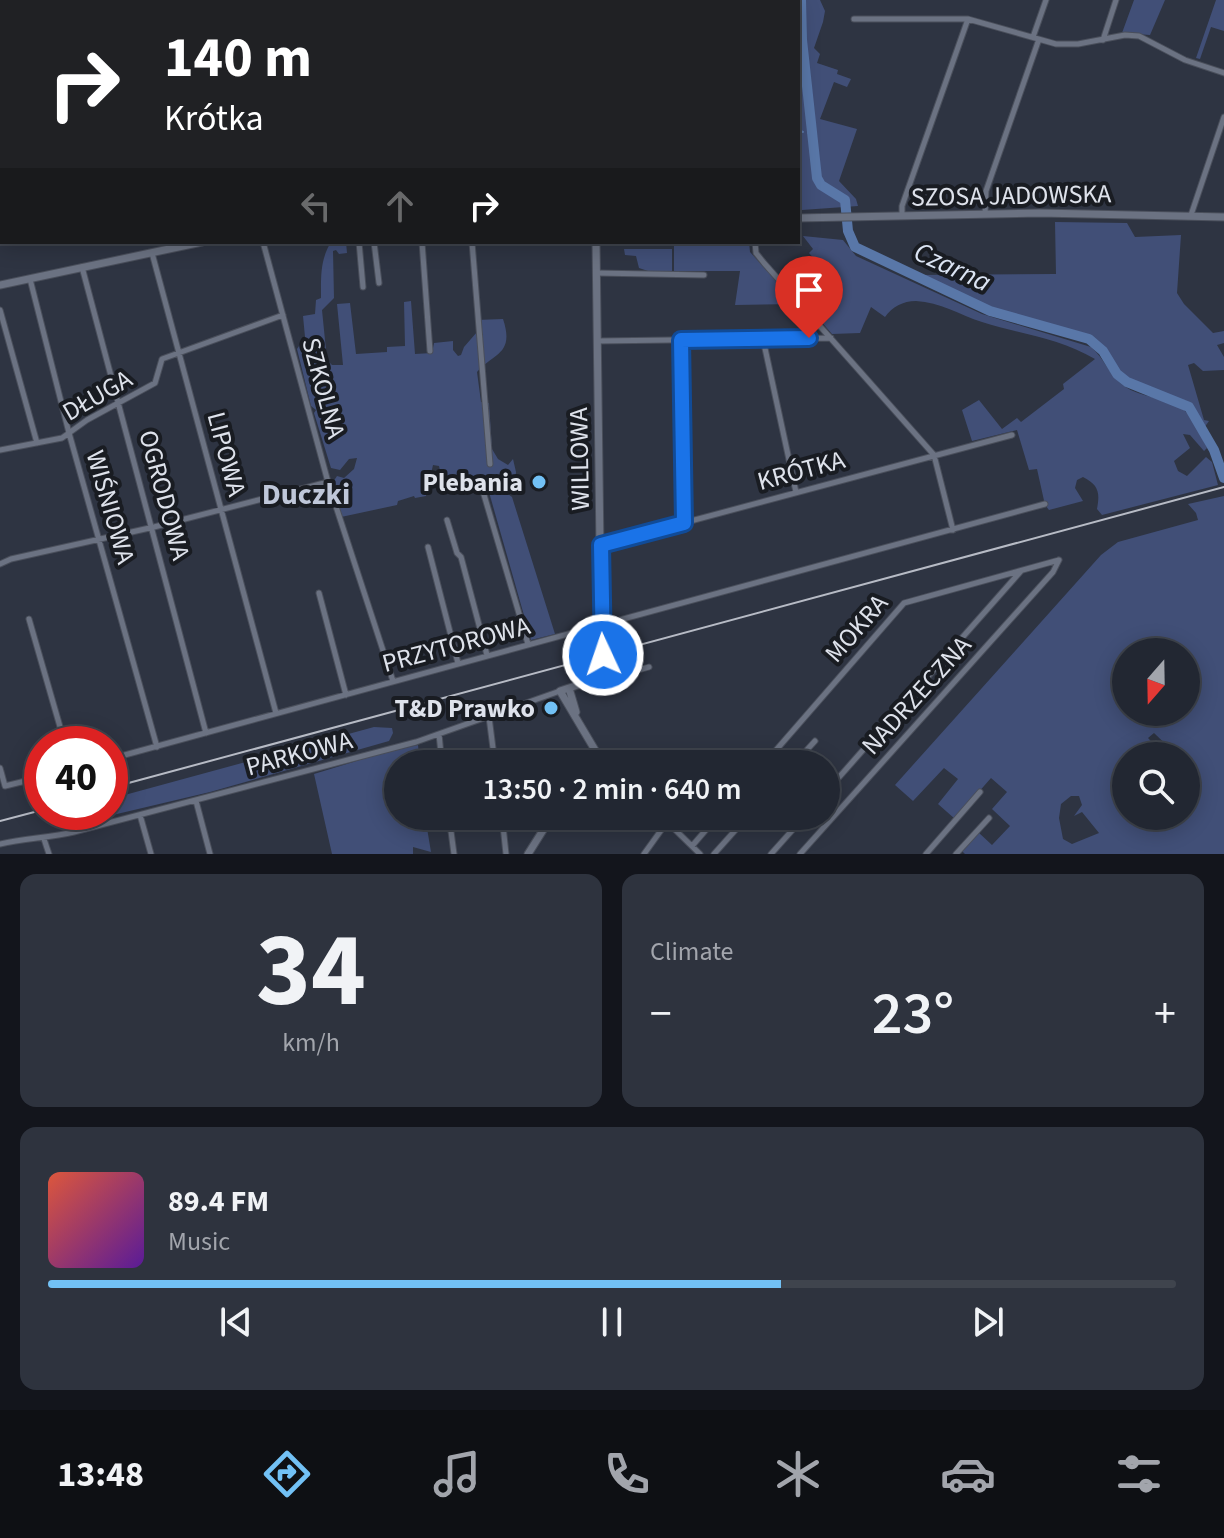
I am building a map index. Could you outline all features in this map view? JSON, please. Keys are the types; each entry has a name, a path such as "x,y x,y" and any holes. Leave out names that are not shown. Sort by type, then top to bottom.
{"street":[{"path":"985,214 986,191 1046,0"},
{"path":"1103,40 1116,0"},
{"path":"854,19 968,19 1068,45 1125,35 1143,37 1185,60 1224,73"},
{"path":"902,216 902,206 968,19"},
{"path":"1191,215 1224,117"},
{"name":"SZOSA JADOWSKA","path":"800,218 985,214 1224,217"},
{"path":"0,285 193,244"},
{"name":"SZKOLNA","path":"264,244 328,482 393,681"},
{"path":"359,244 363,287"},
{"path":"374,244 379,283"},
{"path":"422,244 430,351"},
{"path":"472,244 490,464"},
{"name":"WILLOWA","path":"596,244 604,675"},
{"path":"755,244 756,253 764,263 934,455 953,530"},
{"name":"LIPOWA","path":"152,253 276,713"},
{"name":"OGRODOWA","path":"82,267 154,527 206,733"},
{"path":"596,273 704,275"},
{"name":"WIŚNIOWA","path":"30,279 69,433 157,747"},
{"path":"0,310 37,443"},
{"path":"178,352 283,315"},
{"path":"597,341 832,338"},
{"path":"763,339 796,492"},
{"path":"681,340 684,523"},
{"name":"DŁUGA","path":"0,450 62,438 87,420 155,383 162,359 178,352"},
{"name":"KRÓTKA","path":"601,545 1012,435"},
{"path":"0,564 328,482"},
{"path":"482,488 528,644"},
{"name":"PRZYTOROWA","path":"128,754 1045,504"},
{"path":"447,520 461,557 487,655"},
{"path":"428,547 458,663"},
{"name":"MOKRA","path":"776,750 904,603 1059,560"},
{"name":"NADRZECZNA","path":"800,854 1057,567 1059,560"},
{"path":"840,776 1022,569"},
{"path":"319,593 346,695"},
{"path":"29,619 60,726"},
{"path":"595,750 560,691 604,675 610,678 649,667"},
{"path":"569,688 578,720"},
{"name":"PARKOWA","path":"0,844 44,839 196,801 439,734 560,691"},
{"path":"489,717 493,750"},
{"path":"439,734 441,750"},
{"path":"807,750 815,741"},
{"path":"0,768 5,786 24,781"},
{"path":"926,854 980,792"},
{"path":"196,801 210,854"},
{"path":"140,815 151,854"},
{"path":"956,854 989,818"},
{"path":"451,830 454,854"},
{"path":"503,830 506,854"},
{"path":"528,854 543,830"},
{"path":"644,854 661,830"},
{"path":"675,830 700,854"},
{"path":"692,846 706,830"},
{"path":"714,854 735,830"},
{"path":"771,854 792,830"},
{"path":"44,839 49,854"}],"shaded area":[{"path":"800,0 820,0 825,11 814,48 820,54 817,63 838,70 837,74 851,79 847,87 834,82 820,119 857,129 839,181 856,199 858,206 802,210"},
{"path":"1134,0 1165,0 1150,35 1122,33"},
{"path":"1216,0 1224,0 1224,31 1211,27 1200,59 1196,58"},
{"path":"1055,222 1127,223 1135,237 1181,235 1177,293 1213,333 1224,331 1224,343 1217,345 1224,357 1224,370 1203,371 1194,363 1188,365 1204,420 1209,421 1204,428 1186,401 1120,373 1107,351 1091,337 991,308 917,275 1056,274"},
{"path":"803,236 843,240 856,256 982,314 1091,347 1124,386 1170,402 1188,413 1207,448 1204,451 1190,435 1183,434 1190,448 1174,461 1178,471 1187,476 1206,457 1212,462 1218,485 1102,515 1097,509 1097,490 1083,477 1077,480 1075,488 1083,501 1049,510 1045,505 1037,469 1029,470 1017,430 972,441 962,410 979,400 1002,429 1017,418 1021,422 1064,389 1063,384 1095,359 1054,341 916,301 898,305 885,317 871,307 860,333 832,334 806,304 833,280 809,253 813,249"},
{"path":"330,244 346,244 347,253 333,251 334,298 322,310 327,360 332,365 343,365 337,304 350,303 356,354 387,352 387,347 405,346 404,302 411,301 415,354 432,353 434,343 453,341 453,350 458,356 461,355 477,332 476,320 503,319 506,331 504,347 477,372 481,402 489,403 492,449 498,459 508,465 513,459 515,487 503,490 512,497 555,634 531,640 487,485 445,494 439,466 433,465 426,496 414,496 398,501 397,505 341,517 333,482 337,476 344,478 354,469 357,458 349,459 340,470 331,468 297,349 305,337 303,316 315,314 316,300 321,298 321,276"},
{"path":"674,244 749,244 750,252 797,304 735,305 740,271 674,271"},
{"path":"624,249 672,249 672,271 639,268 636,256 625,255"},
{"path":"1224,496 1224,854 965,854 962,851 978,832 992,845 1010,826 992,809 1007,792 991,778 955,819 938,804 958,779 944,768 913,801 895,785 1101,555 1118,542 1198,520 1188,504","holes":["1071,796 1079,796 1082,805 1074,816 1082,812 1099,833 1072,844 1063,839 1059,818 1061,804"]},
{"path":"374,727 392,728 389,741 210,792 128,811 128,794"},
{"path":"418,745 419,750 395,750"},
{"path":"384,753 384,830 427,830 431,852 413,847 413,854 332,854 314,774"}],"waterway":[{"name":"Czarna","path":"801,0 802,40 817,178 821,185 845,200 848,231 855,247 990,311 1089,339 1103,351 1117,374 1127,382 1189,407 1214,450 1224,478"},
{"name":"Czarna","path":"808,133 812,134"}],"railway":[{"path":"128,783 1224,487"},
{"path":"0,821 24,815"}],"place":[{"name":"Plebania","path":"539,482"},
{"name":"T&D Prawko","path":"551,708"}],"district":[{"name":"Duczki","path":"306,494"}],"route":[{"path":"603,655 601,545 684,523 681,340 809,338"}]}
